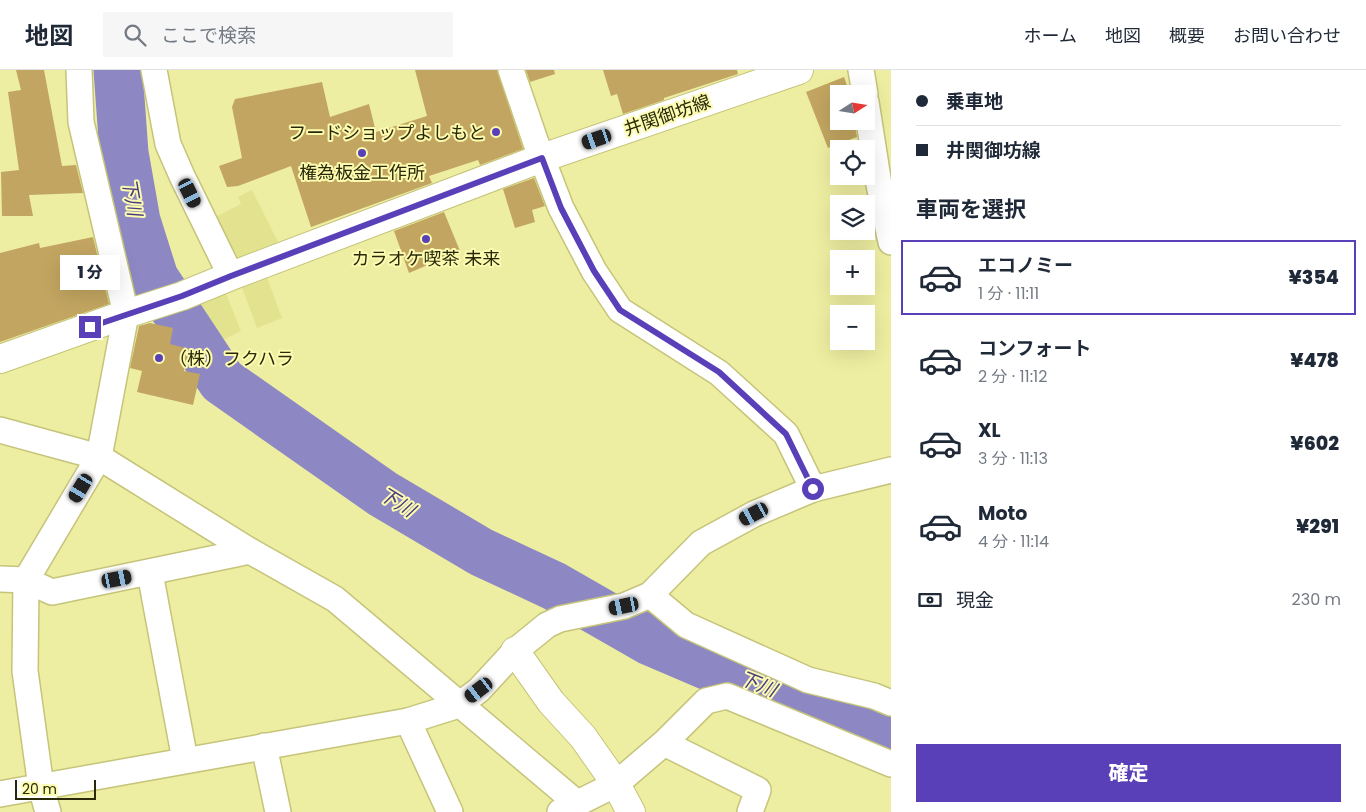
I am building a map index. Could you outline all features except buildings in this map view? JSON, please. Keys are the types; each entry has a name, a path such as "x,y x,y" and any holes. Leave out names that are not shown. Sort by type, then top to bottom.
{"main road":[{"name":"井関御坊線","path":"0,359 182,296 542,158 799,70"},
{"path":"514,651 551,702 584,737 616,784 630,812"}],"street":[{"path":"48,812 41,787 25,671 26,580 99,458 126,314 81,122 79,70"},
{"path":"154,70 168,144 231,276"},
{"path":"511,70 561,208 594,271 620,310 719,372 786,434 813,489"},
{"path":"861,70 864,85"},
{"path":"870,130 891,242"},
{"path":"0,430 99,458 250,551 335,599 459,705 569,808 616,784 664,743 706,701 727,696 891,764"},
{"path":"0,794 408,721 459,705 479,690 514,651 547,625 560,619 624,606 650,595 702,542 754,514 813,489 891,470"},
{"path":"0,579 26,580 52,592 250,551"},
{"path":"150,572 185,760"},
{"path":"650,595 686,625 808,680 874,696 891,703"},
{"path":"408,721 450,812"},
{"path":"664,743 758,790 750,812"},
{"path":"264,746 278,812"}],"shaded area":[{"path":"252,190 278,242 235,263 213,218 241,204 238,197"},
{"path":"266,275 282,318 257,328 241,285"},
{"path":"224,289 241,331 215,344 187,303"}],"waterway":[{"name":"下川","path":"118,70 124,153 136,221 154,278 222,381 383,494 481,552 554,586 650,641 746,682 891,736"}],"place":[{"name":"フードショップよしもと","path":"496,132"},
{"name":"権為板金工作所","path":"362,153"},
{"name":"カラオケ喫茶 未来","path":"426,239"},
{"name":"（株）フクハラ","path":"159,358"}],"route":[{"path":"90,327 182,296 542,158 561,208 594,271 620,310 719,372 786,434 813,489"}]}
